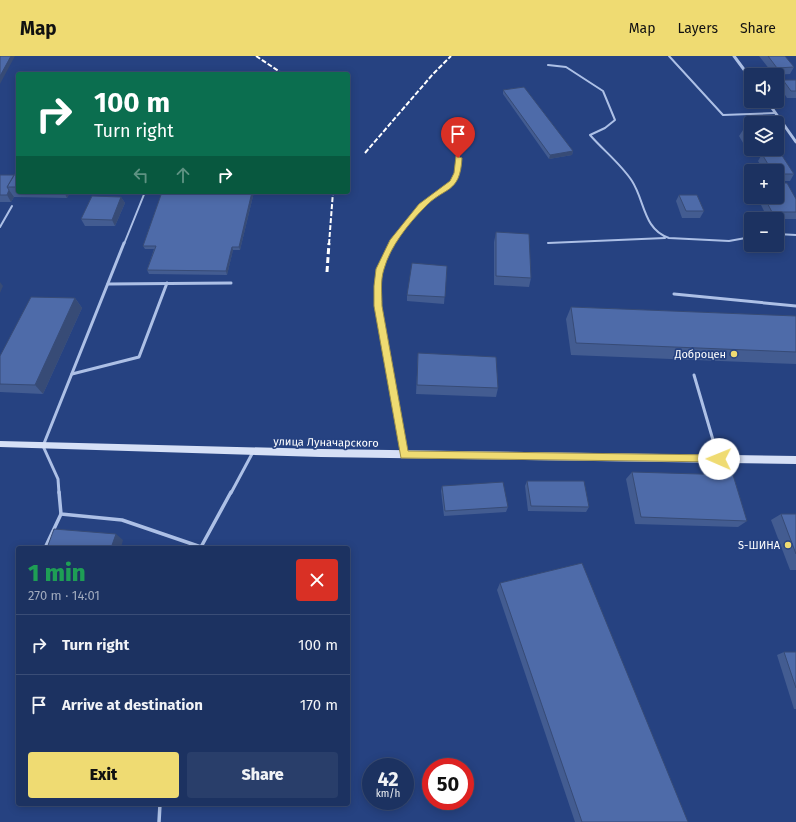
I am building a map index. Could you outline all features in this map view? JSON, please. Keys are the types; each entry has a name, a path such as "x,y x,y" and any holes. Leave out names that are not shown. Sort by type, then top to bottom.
{"main road":[{"name":"улица Луначарского","path":"0,444 253,452 796,460"}],"street":[{"path":"734,56 744,70"},
{"path":"772,108 796,142"}],"lane":[{"path":"669,56 723,116 775,113"},
{"path":"548,65 566,67 603,91 615,120 605,128 590,135 632,181 653,229 660,236 669,238"},
{"path":"405,455 378,306 380,269 394,240 422,205 453,183 458,173 459,142"},
{"path":"46,546 61,514 58,479 43,446 144,194"},
{"path":"0,227 12,206"},
{"path":"784,234 796,235"},
{"path":"548,243 669,238 729,241 744,238"},
{"path":"72,374 139,357 167,283"},
{"path":"108,284 231,283"},
{"path":"674,294 796,306"},
{"path":"694,375 719,459"},
{"path":"201,546 253,452"},
{"path":"61,514 122,520 194,546"},
{"path":"159,822 160,806"}],"building":[{"path":"0,56 11,56 0,76"},
{"path":"768,56 785,56 794,67 777,68"},
{"path":"784,80 796,80 796,91 791,91"},
{"path":"524,87 573,151 550,155 503,90"},
{"path":"763,156 782,156 794,174 784,174 784,164 768,164"},
{"path":"16,172 16,187 7,187"},
{"path":"0,175 14,175 7,187 9,190 7,195 0,195"},
{"path":"784,183 787,183 796,199 796,212 772,212 768,204 784,204"},
{"path":"161,194 252,194 239,247 232,247 226,271 147,270 156,246 143,246"},
{"path":"679,195 697,195 704,211 686,211"},
{"path":"92,196 121,197 112,220 81,219"},
{"path":"496,232 529,234 531,278 496,276"},
{"path":"412,263 447,266 445,297 407,295"},
{"path":"31,297 75,298 35,385 0,384 0,356"},
{"path":"571,307 796,316 796,352 576,343"},
{"path":"418,353 496,357 498,388 417,385"},
{"path":"632,472 733,475 747,521 641,517"},
{"path":"527,481 584,481 589,507 531,506"},
{"path":"503,482 508,507 445,511 442,486"},
{"path":"781,514 796,514 796,554"},
{"path":"54,529 116,534 112,546 48,546"},
{"path":"582,563 688,822 582,822 500,583"},
{"path":"784,652 796,652 796,688"}],"railway":[{"path":"256,56 280,72"},
{"path":"365,153 433,74 451,56"},
{"path":"329,244 333,194"},
{"path":"327,272 329,243"}],"place":[{"name":"Доброцен","path":"734,354"},
{"name":"S-ШИНА","path":"788,545"}],"route":[{"path":"458,158 458,173 453,183 422,205 394,240 380,269 378,306 405,455 719,459"}]}
